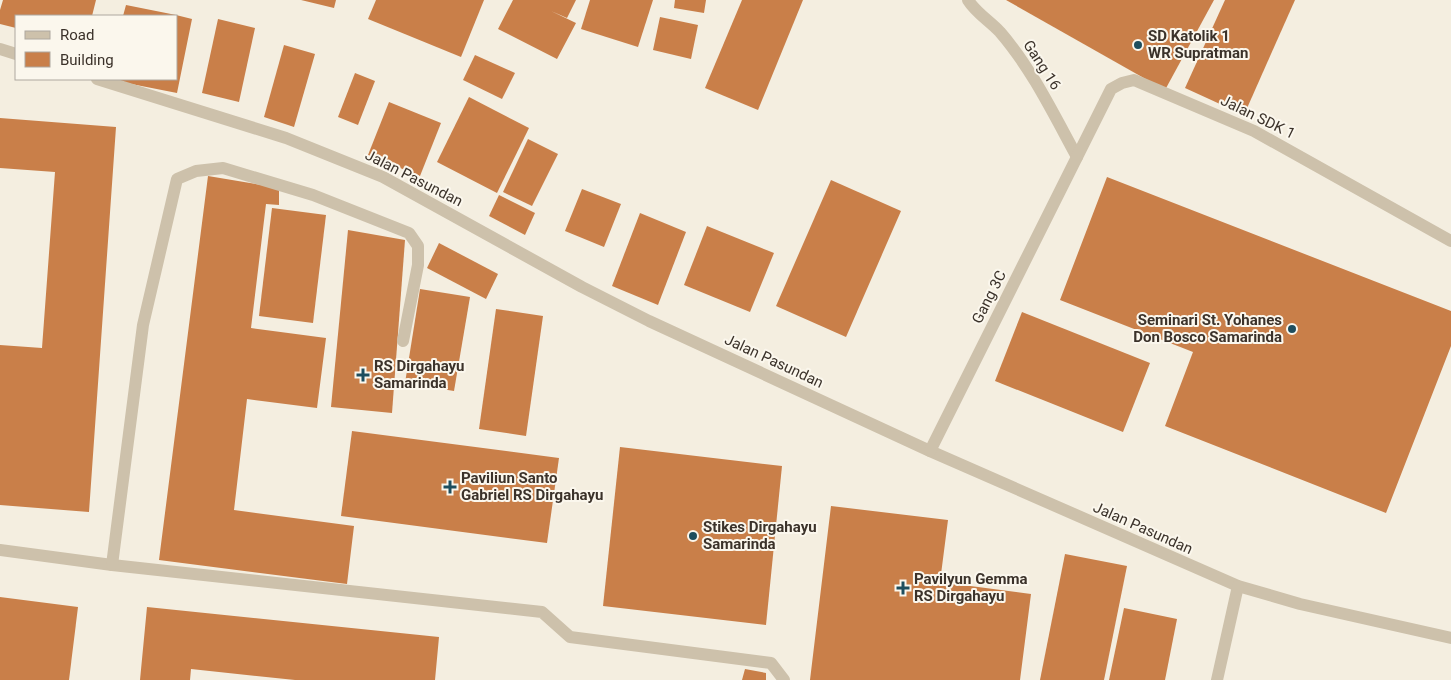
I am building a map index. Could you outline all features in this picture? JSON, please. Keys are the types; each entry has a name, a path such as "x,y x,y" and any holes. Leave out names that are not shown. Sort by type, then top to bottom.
{"street":[{"name":"Gang 16","path":"968,0 975,10 1000,32 1031,75 1077,157"},
{"path":"0,49 15,54"},
{"name":"Jalan Pasundan","path":"100,80 286,138 382,178 648,321 930,451 1238,586 1300,604 1451,638"},
{"name":"Jalan SDK 1","path":"1077,157 1111,89 1122,83 1134,80 1254,131 1451,241"},
{"name":"Gang 3C","path":"930,451 1077,157"},
{"path":"112,565 143,325 177,179 196,171 223,168 313,195 409,233 418,246 418,265 403,341"},
{"path":"0,550 112,565 542,612 570,638 771,663 784,680"},
{"path":"1217,680 1238,586"}],"building":[{"path":"3,0 96,0 92,15 15,15 15,28 0,24 0,10"},
{"path":"301,0 336,0 334,8"},
{"path":"376,0 484,0 461,57 368,19"},
{"path":"513,0 576,0 567,18 551,11 576,23 557,59 498,29"},
{"path":"590,0 653,0 638,47 581,29"},
{"path":"675,0 706,0 704,13 674,8"},
{"path":"742,0 803,0 758,110 705,88"},
{"name":"SD Katolik 1 WR Supratman","path":"1006,0 1214,0 1165,90"},
{"path":"1225,0 1295,0 1244,115 1185,88"},
{"path":"126,5 176,15 123,15"},
{"path":"178,16 192,19 177,93 111,80 178,80"},
{"path":"660,17 698,25 691,59 653,50"},
{"path":"218,19 255,28 239,102 202,93"},
{"path":"284,45 315,54 294,127 264,117"},
{"path":"475,55 515,73 502,99 463,80"},
{"path":"355,73 375,81 358,125 338,117"},
{"path":"469,97 529,128 497,193 437,162"},
{"path":"389,102 441,123 420,176 368,155"},
{"path":"0,118 116,127 89,512 0,505 0,345 42,348 55,172 0,168"},
{"path":"528,139 558,154 532,206 503,192"},
{"path":"208,176 279,188 279,205 266,204 251,328 326,338 317,408 247,399 234,510 354,526 347,584 159,560"},
{"name":"Seminari St. Yohanes Don Bosco Samarinda","path":"1107,177 1451,311 1451,346 1386,513 1165,426 1193,352 1060,300"},
{"path":"831,180 901,211 846,337 776,306"},
{"path":"582,189 621,204 604,247 565,231"},
{"path":"499,195 535,213 525,235 489,216"},
{"path":"272,208 326,215 313,323 259,316"},
{"path":"640,213 686,232 658,305 612,286"},
{"path":"707,226 774,253 750,312 684,285"},
{"path":"348,230 405,240 392,413 331,407"},
{"path":"439,243 498,274 486,299 427,268"},
{"path":"420,289 470,297 454,391 405,383"},
{"path":"496,309 543,316 526,436 479,429"},
{"path":"1022,312 1150,363 1123,432 995,381"},
{"name":"Paviliun Santo Gabriel RS Dirgahayu","path":"352,431 559,458 547,543 341,516"},
{"name":"Stikes Dirgahayu Samarinda","path":"620,447 782,466 766,625 603,606"},
{"name":"Pavilyun Gemma RS Dirgahayu","path":"831,506 948,520 940,582 1031,594 1020,680 810,680"},
{"path":"1065,554 1127,566 1104,680 1040,680"},
{"path":"0,597 78,607 69,680 0,680"},
{"path":"147,607 439,637 435,680 295,680 191,669 190,680 140,680"},
{"path":"1124,608 1177,619 1165,680 1109,680"},
{"path":"745,669 766,673 766,680 742,680"}],"place":[{"name":"SD Katolik 1 WR Supratman","path":"1138,45"},
{"name":"Seminari St. Yohanes Don Bosco Samarinda","path":"1292,329"},
{"name":"RS Dirgahayu Samarinda","path":"363,375"},
{"name":"Paviliun Santo Gabriel RS Dirgahayu","path":"450,487"},
{"name":"Stikes Dirgahayu Samarinda","path":"693,536"},
{"name":"Pavilyun Gemma RS Dirgahayu","path":"903,588"}]}
